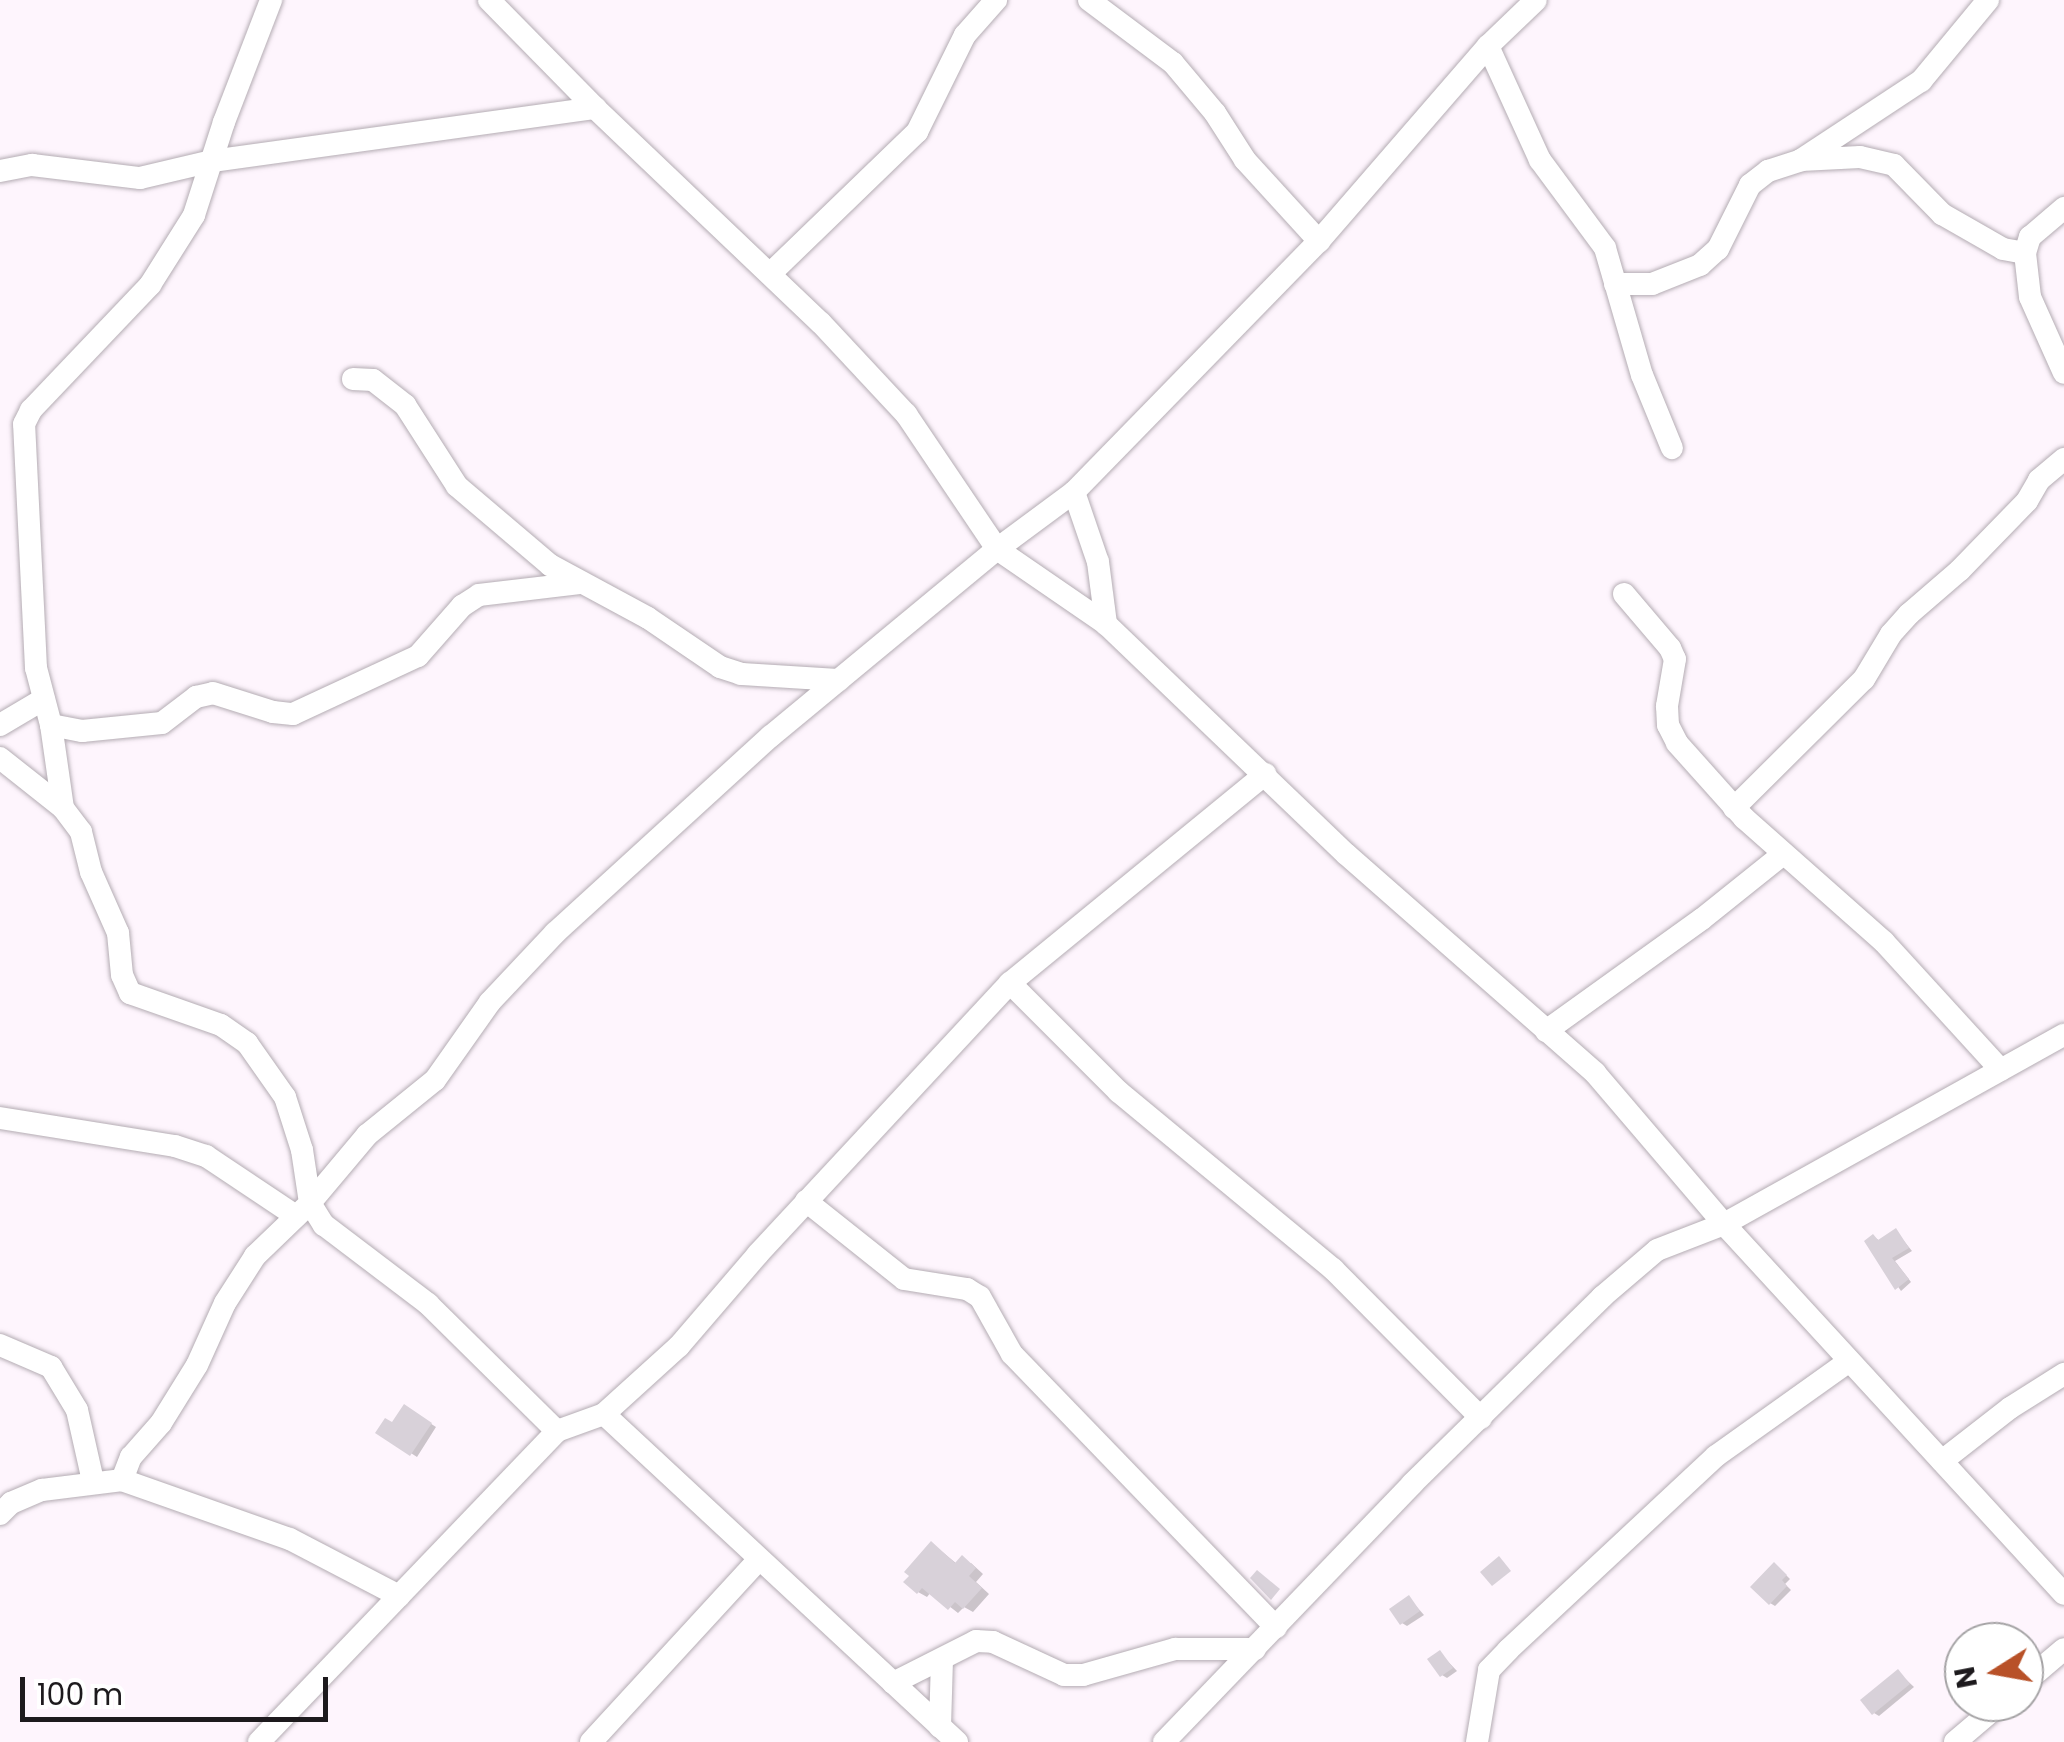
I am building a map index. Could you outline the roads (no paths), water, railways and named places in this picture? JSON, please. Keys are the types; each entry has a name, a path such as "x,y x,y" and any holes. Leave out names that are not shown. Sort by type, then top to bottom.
{"street":[{"path":"64,808 51,725 36,668 24,424 31,410 150,285 194,215 272,0"},
{"path":"489,0 595,108 772,272 906,414 997,549 1106,624 1346,854 1595,1073 1724,1224 2064,1594"},
{"path":"772,272 917,132 964,35 996,0"},
{"path":"1089,0 1173,62 1215,113 1244,160 1319,241"},
{"path":"122,1480 130,1457 161,1423 197,1364 224,1303 255,1256 303,1210 367,1135 435,1080 490,1002 643,849 997,549 1074,492 1319,241 1488,46 1536,0"},
{"path":"1615,284 1652,284 1700,265 1718,249 1750,185 1768,171 1801,160 1921,82 1988,0"},
{"path":"1488,46 1540,160 1600,238 1642,375 1672,448"},
{"path":"0,172 32,165 140,178 212,161 595,108"},
{"path":"1801,160 1860,158 1894,165 1954,223 2003,249 2025,253"},
{"path":"2064,208 2030,237 2025,253 2030,297 2064,373"},
{"path":"353,379 373,380 405,405 457,486 550,565 720,667 741,674 839,680"},
{"path":"1734,808 1864,679 1891,634 1960,570 2027,501 2039,480 2064,459"},
{"path":"1074,492 1098,562 1106,624"},
{"path":"51,725 82,731 162,723 196,697 213,693 273,712 294,714 418,656 462,606 479,595 585,583"},
{"path":"1624,594 1675,659 1676,674 1667,706 1670,734 1734,808 1782,855 1884,942 2001,1070"},
{"path":"0,726 44,699"},
{"path":"0,758 64,808 80,832 91,872 111,912 125,988 221,1025 247,1044 285,1096 302,1150 303,1210"},
{"path":"259,1742 557,1431 604,1414 679,1346 806,1202 1010,984 1264,774"},
{"path":"1546,1031 1702,919 1782,855"},
{"path":"1010,984 1119,1092 1333,1269 1481,1418"},
{"path":"1164,1742 1412,1484 1602,1297 1657,1250 1724,1224 2064,1035"},
{"path":"0,1118 175,1146 206,1156 303,1210 428,1304 557,1431"},
{"path":"806,1202 904,1280 967,1289 980,1297 1012,1354 1276,1627"},
{"path":"0,1344 52,1366 77,1410 93,1481"},
{"path":"1477,1742 1490,1670 1508,1650 1716,1456 1849,1361"},
{"path":"1942,1461 2010,1408 2064,1374"},
{"path":"604,1414 948,1734"},
{"path":"0,1514 10,1503 42,1490 122,1480 290,1539 399,1596"},
{"path":"592,1742 759,1559"},
{"path":"893,1683 976,1642 993,1642 1064,1675 1084,1675 1175,1649 1255,1649"},
{"path":"2044,1666 2064,1649"},
{"path":"942,1661 948,1734"},
{"path":"1955,1742 1978,1722"}]}
